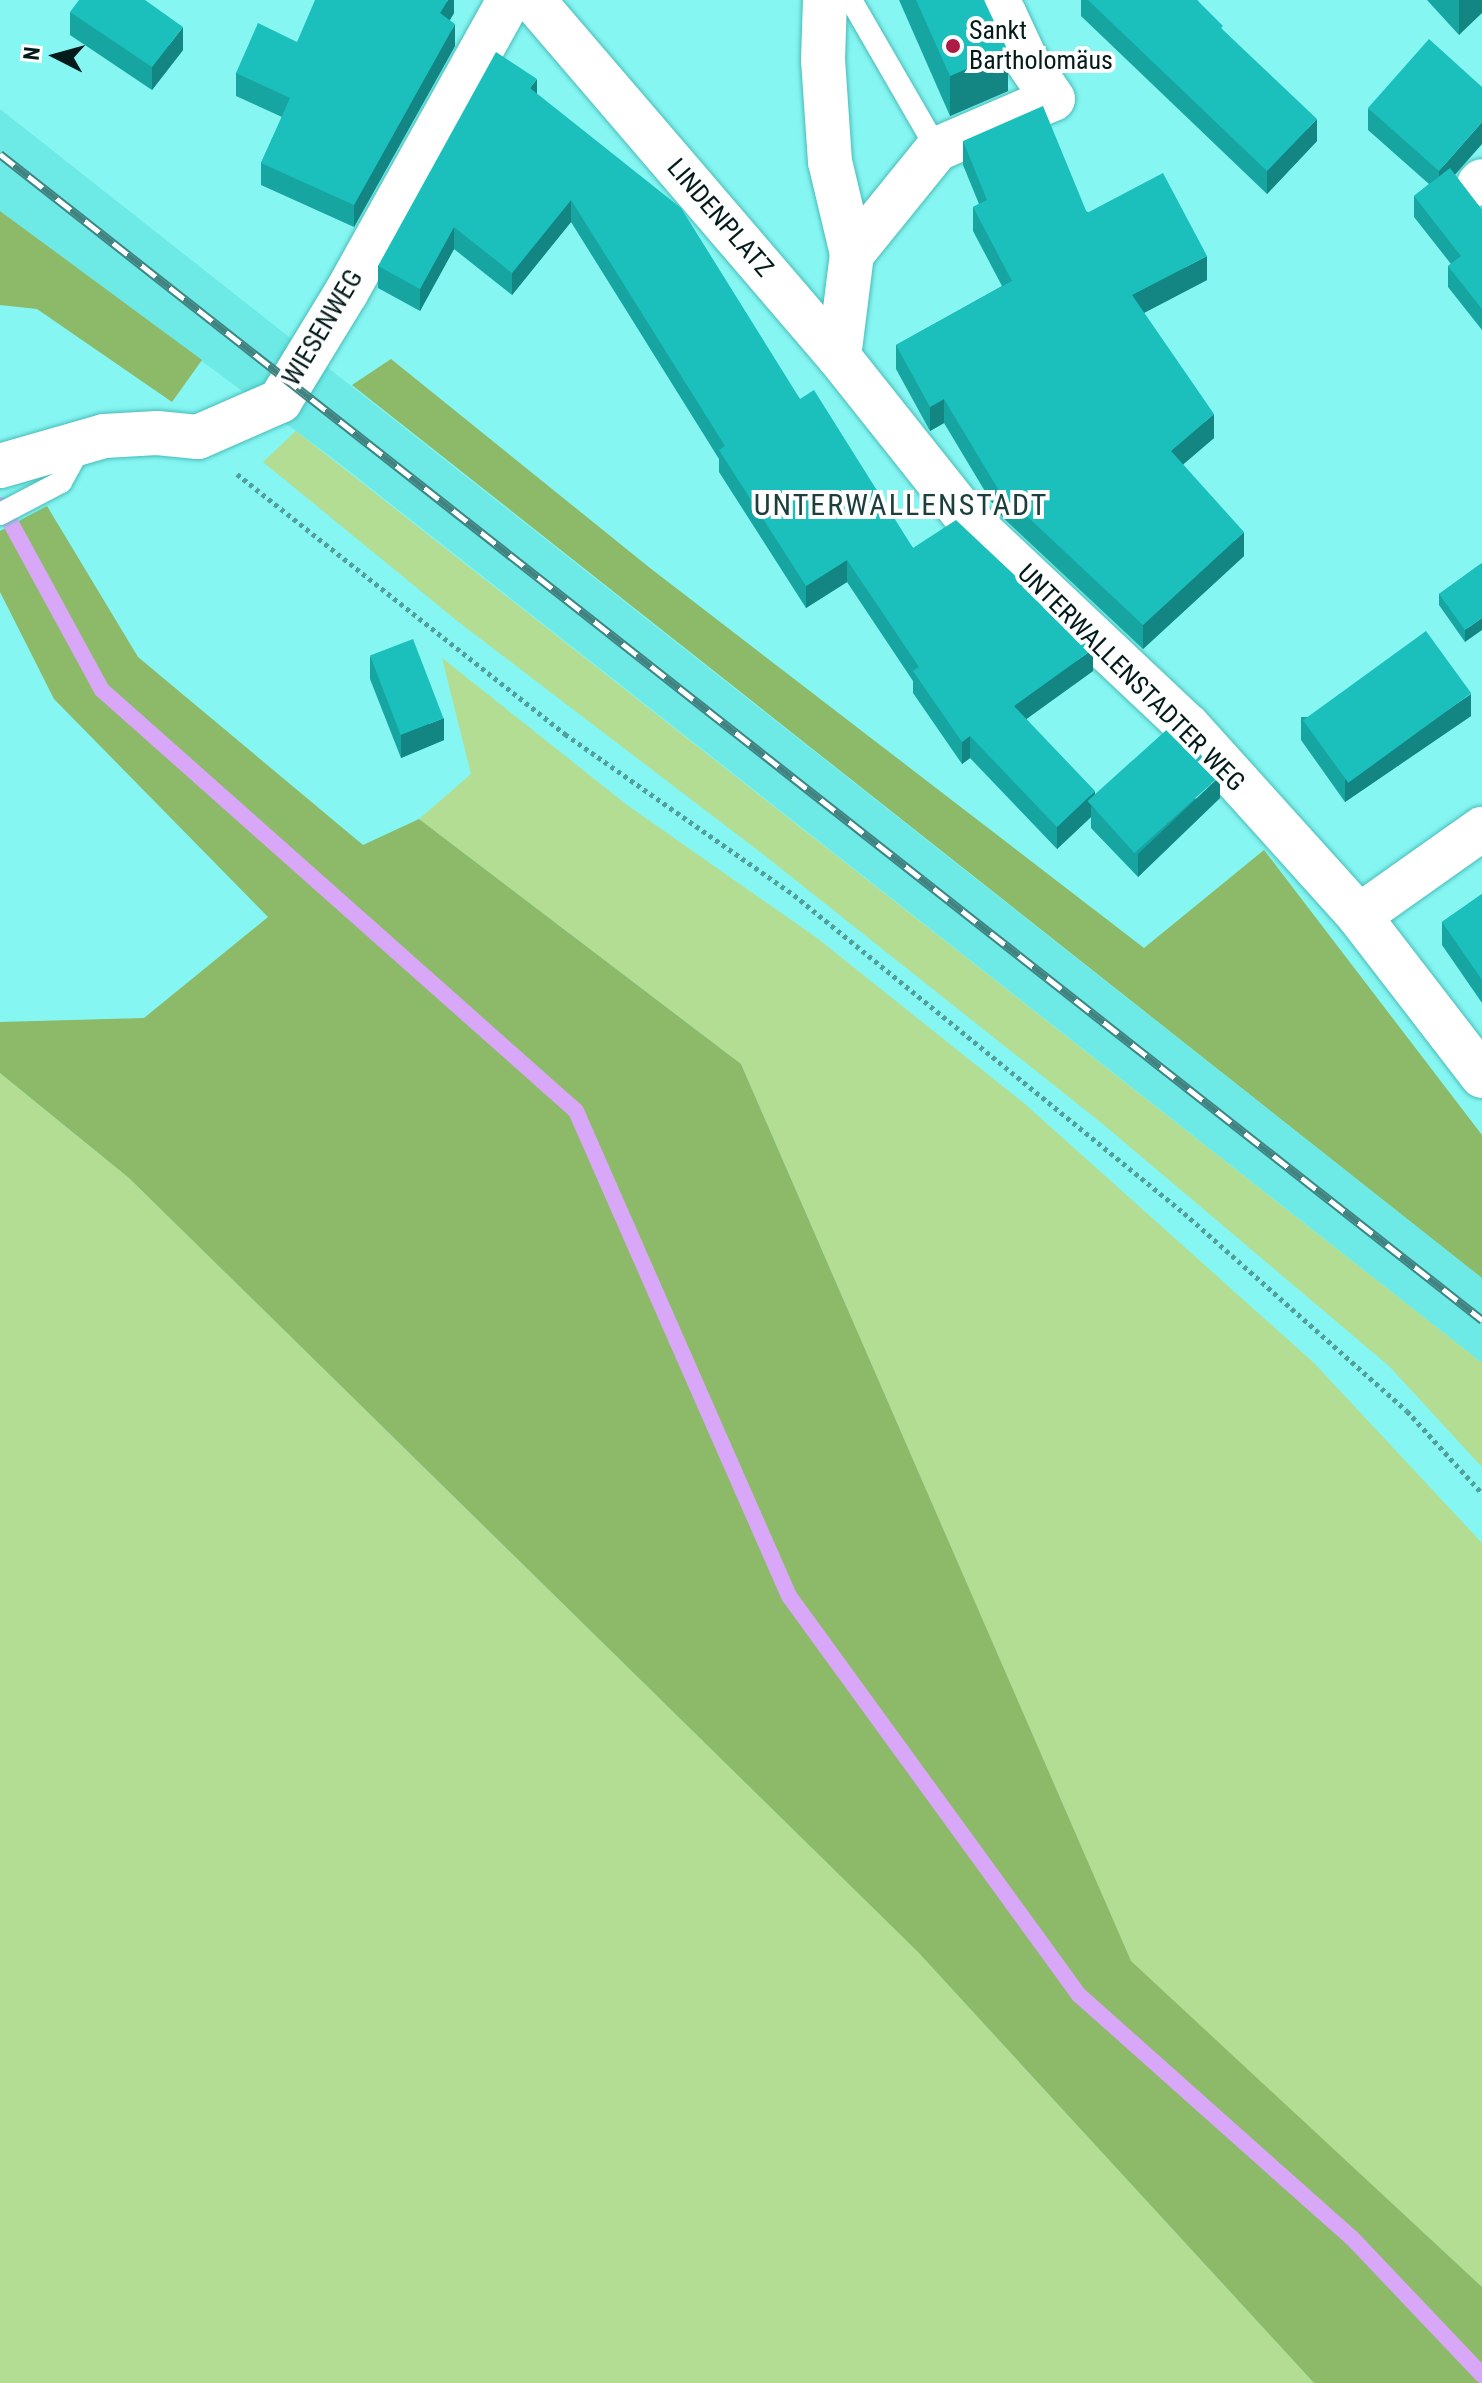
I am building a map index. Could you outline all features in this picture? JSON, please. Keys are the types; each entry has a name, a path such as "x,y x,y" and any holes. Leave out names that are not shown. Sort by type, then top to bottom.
{"street":[{"name":"WIESENWEG","path":"9,462 83,442 157,433 198,437 280,401 346,293 509,0"},
{"name":"LINDENPLATZ","path":"533,0 839,357"},
{"path":"825,0 823,60 830,162 852,254 839,357"},
{"path":"852,254 937,149 1053,99 1025,58 1004,13 992,0"},
{"name":"UNTERWALLENSTADTER WEG","path":"839,357 967,518 1188,726 1359,916 1482,1076"},
{"path":"1359,916 1482,829"}],"lane":[{"path":"851,0 937,149"},
{"path":"0,514 61,482 83,442"}],"path":[{"path":"198,437 242,479 565,734 794,895 1184,1213 1407,1411 1482,1493"}],"shaded area":[{"path":"0,109 1482,1278 1482,1363 335,460 0,211"}],"green space":[{"path":"0,211 202,360 172,402 37,309 0,305"},
{"path":"391,359 650,568 1144,948 1264,850 1482,1135 1482,1278 352,385"},
{"path":"296,431 1482,1363 1482,1467 1389,1366 1104,1125 764,855 461,624 263,462"},
{"path":"47,506 138,657 363,845 419,819 741,1064 1131,1961 1482,2287 1482,2383 1314,2383 918,1952 129,1178 0,1073 0,1022 144,1018 268,917 54,699 0,592 0,531"},
{"path":"442,658 627,805 817,938 1026,1105 1314,1363 1482,1543 1482,2287 1131,1962 741,1064 419,819 471,774"},
{"path":"0,1073 129,1178 918,1952 1314,2383 0,2383"}],"building":[{"path":"79,0 145,0 183,27 152,67 70,12"},
{"path":"315,0 448,0 440,13 455,24 354,205 261,163 290,98 236,73 258,23 297,42"},
{"path":"916,0 984,0 1008,51 950,76"},
{"path":"1088,0 1197,0 1223,26 1221,28 1317,119 1267,171"},
{"path":"1429,39 1482,87 1482,122 1439,171 1368,108"},
{"path":"496,52 537,79 530,88 681,208 800,399 814,390 913,548 956,520 1093,649 1014,706 1095,791 1057,827 970,736 962,742 913,671 919,667 847,560 806,586 719,450 725,446 571,200 512,273 454,227 420,289 378,266"},
{"path":"1043,106 1087,213 1163,173 1207,256 1132,295 1214,414 1171,451 1244,532 1143,625 998,489 944,399 930,407 896,345 1012,281 973,207 987,200 963,141"},
{"path":"1450,168 1482,210 1482,309 1448,266 1461,256 1414,196"},
{"path":"1482,563 1482,618 1465,630 1439,594"},
{"path":"1426,631 1471,693 1348,783 1303,720"},
{"path":"413,639 443,718 401,735 370,655"},
{"path":"1173,724 1220,776 1134,853 1088,801"},
{"path":"1482,894 1482,980 1442,922"}],"waterway":[{"path":"1,505 102,690 576,1111 789,1596 1079,1995 1352,2238 1482,2375"}],"railway":[{"path":"0,154 1482,1320"}],"place":[{"name":"Sankt Bartholomäus","path":"953,46"}],"district":[{"name":"UNTERWALLENSTADT","path":"901,505"}]}
